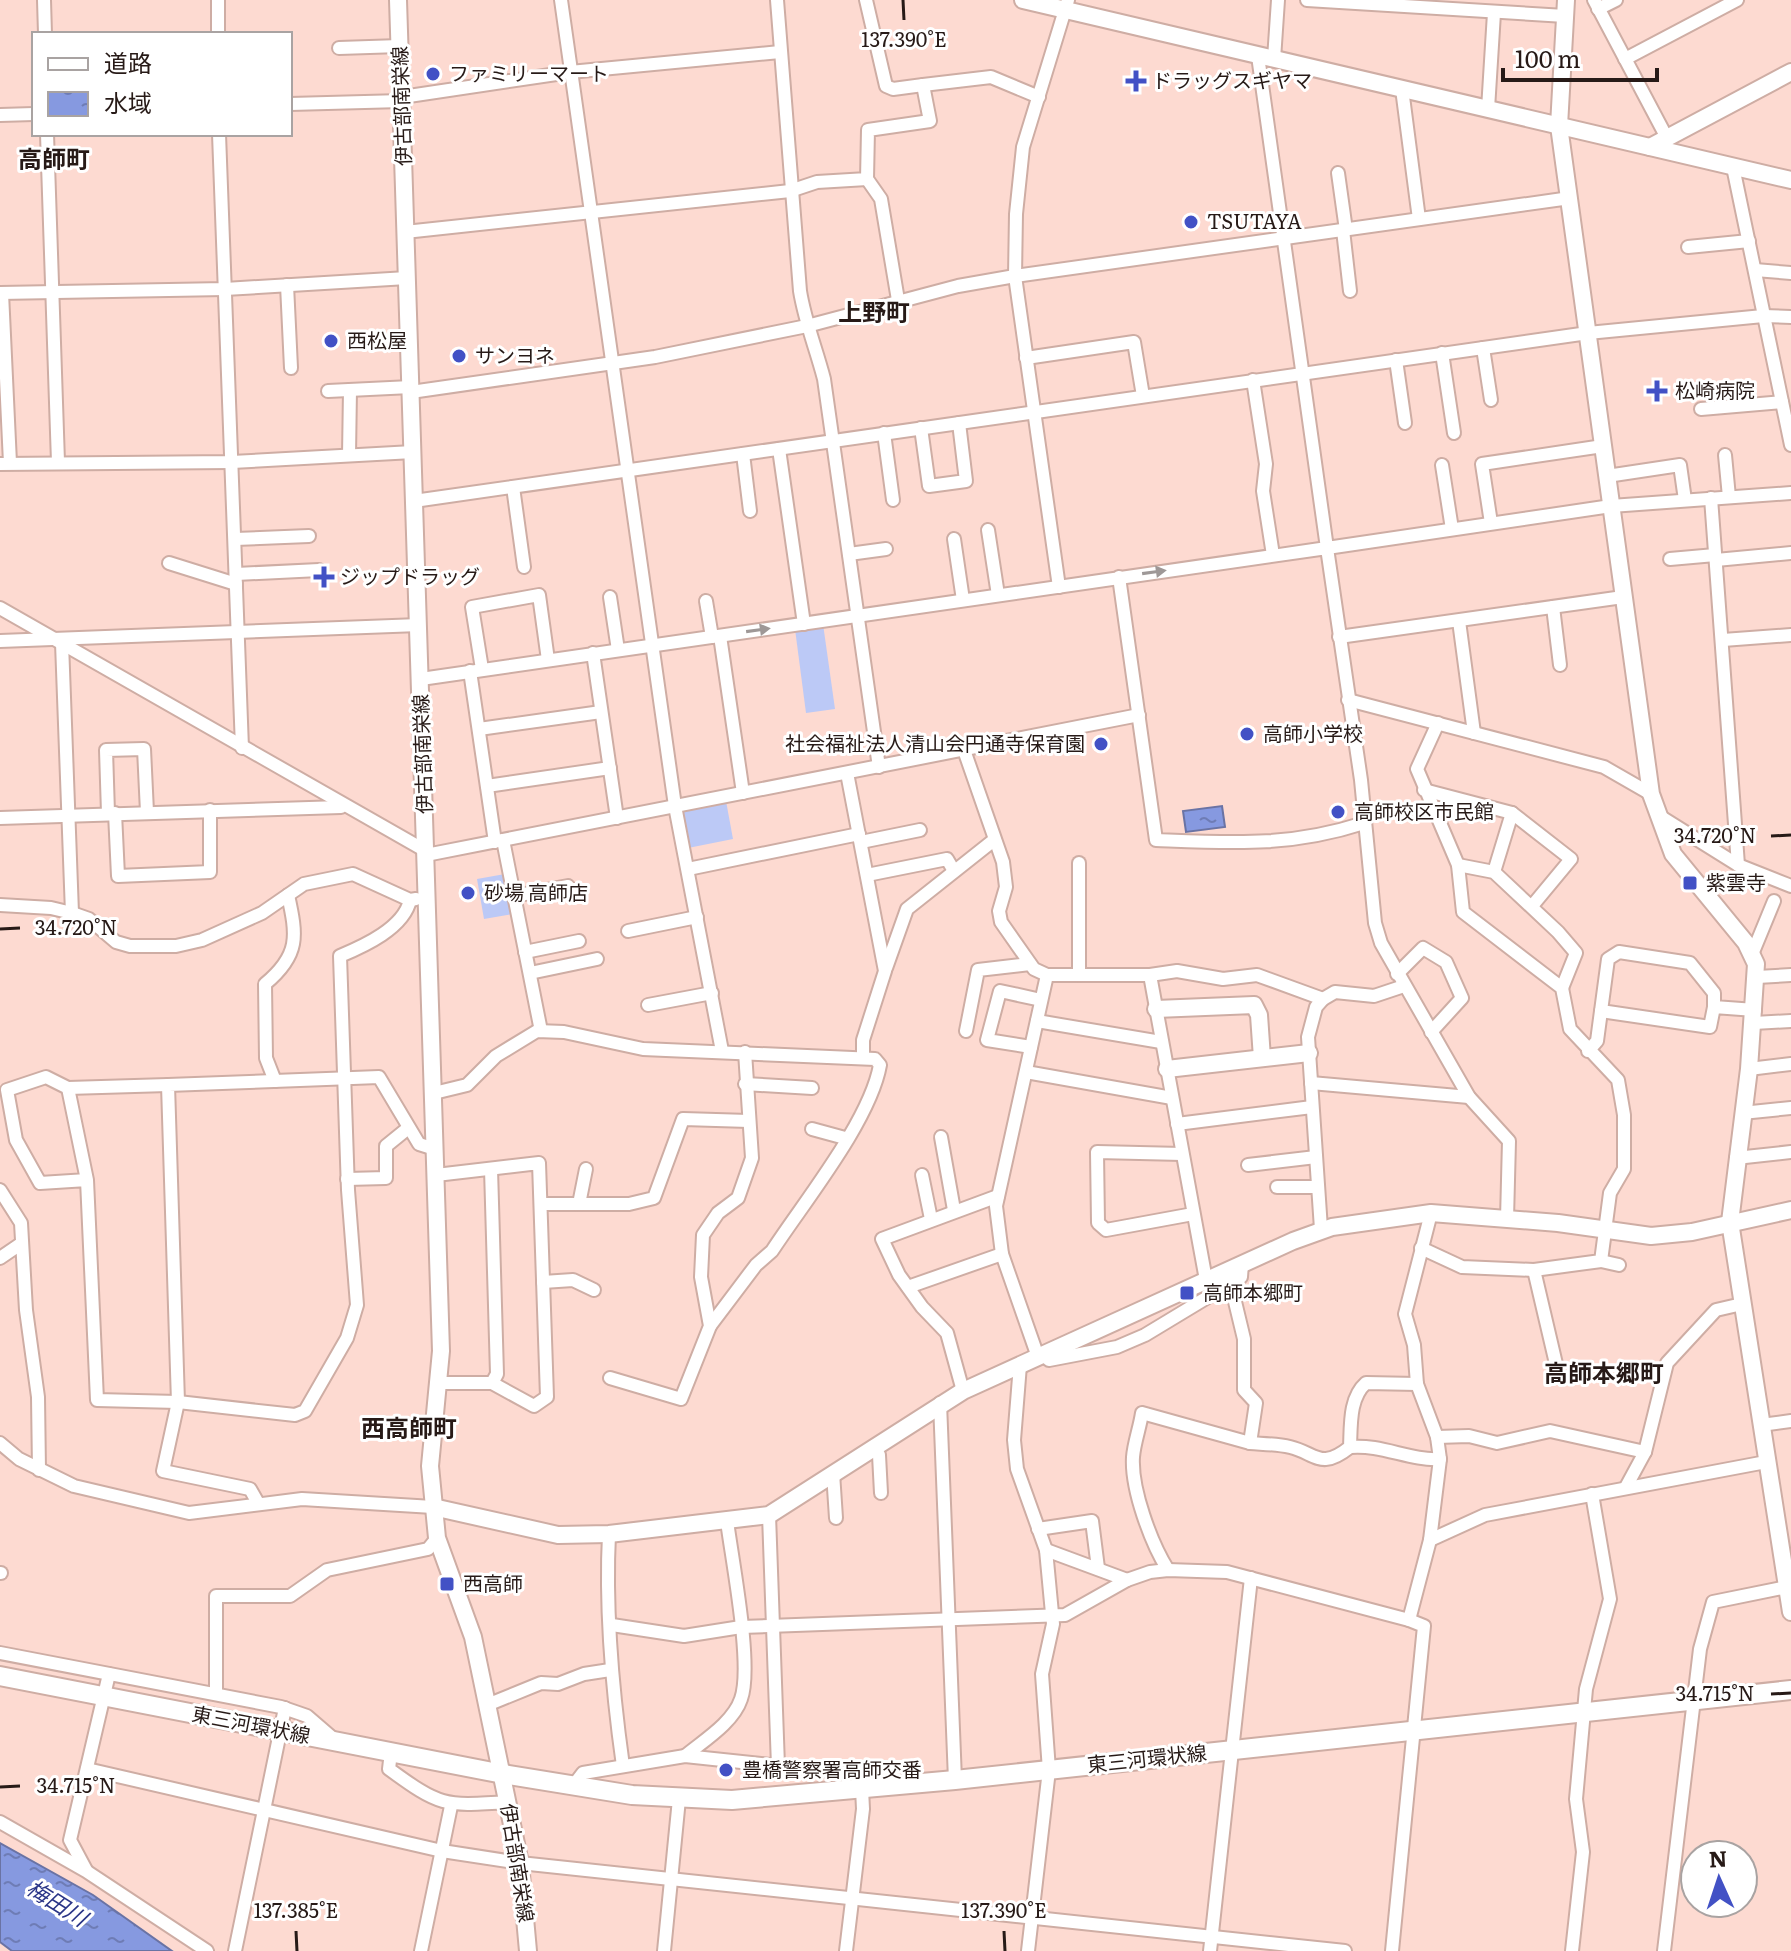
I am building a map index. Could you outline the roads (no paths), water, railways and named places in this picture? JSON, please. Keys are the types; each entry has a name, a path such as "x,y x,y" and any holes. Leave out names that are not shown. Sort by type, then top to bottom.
{"main road":[{"name":"東三河環状線","path":"0,1676 503,1774 679,1799 789,1797 1791,1690"}],"street":[{"path":"44,0 45,32"},
{"path":"218,0 218,32"},
{"name":"伊古部南栄線","path":"398,0 436,1175 439,1383 430,1466 433,1507"},
{"path":"561,0 675,806 722,1051"},
{"path":"777,0 790,191 807,326 812,330 824,379 879,767"},
{"path":"866,0 886,86 893,89 991,77 1039,97"},
{"path":"1023,0 1068,5 1266,58 1791,180"},
{"path":"1278,0 1266,58 1283,239 1348,700 1375,923 1401,980 1469,1097 1509,1141 1507,1219"},
{"path":"1307,0 1467,6 1494,13 1566,8 1559,126 1651,794 1673,854 1753,952 1757,977 1730,1222 1766,1462 1784,1528 1791,1612"},
{"path":"1616,0 1596,5 1667,138"},
{"path":"1625,59 1737,0"},
{"path":"1059,587 1015,276 1019,173 1068,5"},
{"path":"1488,109 1494,13"},
{"path":"339,48 400,46"},
{"path":"292,104 402,99 570,72 780,52"},
{"path":"1650,147 1789,78"},
{"path":"898,300 881,199 867,179 868,130 930,121 923,85"},
{"path":"1402,89 1419,219"},
{"path":"0,115 32,114"},
{"path":"47,136 58,462"},
{"path":"219,136 242,748"},
{"path":"1733,167 1763,316 1784,398 1791,445"},
{"path":"1338,173 1350,291"},
{"path":"405,232 790,191 817,182 867,179"},
{"path":"328,391 411,390 612,364 807,326 898,300 1015,276 1570,198"},
{"path":"1688,247 1749,241"},
{"path":"1755,270 1791,273"},
{"path":"407,278 225,289 1,293 5,464 232,462 413,452"},
{"path":"287,285 291,368"},
{"path":"414,501 1588,333 1763,316 1791,317"},
{"path":"1026,358 1134,342 1143,396"},
{"path":"1483,348 1491,400"},
{"path":"1442,353 1454,433"},
{"path":"1396,360 1405,423"},
{"path":"1253,380 1266,464 1263,491 1273,555"},
{"path":"349,455 350,390"},
{"path":"1701,409 1784,398"},
{"path":"921,428 929,486 966,481 959,423"},
{"path":"884,433 893,500"},
{"path":"1491,523 1482,464 1603,446"},
{"path":"779,449 804,624"},
{"path":"743,454 750,511"},
{"path":"1725,455 1729,497"},
{"path":"1442,465 1452,529"},
{"path":"1607,476 1680,465 1685,500"},
{"path":"513,487 524,567"},
{"path":"421,679 1611,506 1791,493"},
{"path":"1711,498 1738,865"},
{"path":"988,530 998,595"},
{"path":"235,539 309,536"},
{"path":"954,539 963,600"},
{"path":"849,554 886,549"},
{"path":"1670,559 1791,553"},
{"path":"169,563 236,579 319,570"},
{"path":"1119,577 1156,840 1241,844 1318,838 1364,823"},
{"path":"541,1031 514,896 487,786 479,729 472,607 539,595 548,660"},
{"path":"610,597 618,650"},
{"path":"1339,637 1623,597"},
{"path":"706,601 716,636 743,793"},
{"path":"1553,607 1560,665"},
{"path":"0,608 426,853 1139,715"},
{"path":"1459,621 1474,733"},
{"path":"0,641 419,625"},
{"path":"1723,640 1791,635"},
{"path":"59,641 70,814 72,913"},
{"path":"593,653 617,818"},
{"path":"1348,700 1604,767 1651,794"},
{"path":"479,729 601,712"},
{"path":"1438,723 1417,769 1424,790 1442,821 1458,865 1463,912 1562,988"},
{"path":"147,812 144,749 106,750 118,876 210,872 210,810"},
{"path":"964,750 1003,862 1006,887 999,911 1001,922 1030,964 1047,975 1150,975 1177,971 1223,979 1257,975 1323,999"},
{"path":"487,786 610,768"},
{"path":"847,773 885,971"},
{"path":"1424,790 1512,813 1571,859 1532,906"},
{"path":"0,818 342,807"},
{"path":"1494,872 1512,813"},
{"path":"1656,814 1738,865 1791,886"},
{"path":"688,869 920,830"},
{"path":"863,1058 863,1040 907,909 994,840"},
{"path":"867,875 947,859 954,871"},
{"path":"1079,863 1079,975"},
{"path":"1458,865 1494,872 1532,906 1576,953 1562,988 1570,1029 1618,1080 1624,1115 1624,1169 1610,1193 1601,1261"},
{"path":"0,905 72,913 89,919 116,942 130,946 176,946 202,940 262,913 304,884 353,874 410,900 428,896"},
{"path":"514,896 568,886"},
{"path":"275,1081 266,1058 265,984 280,972 290,955 296,934 288,895"},
{"path":"68,1088 87,1180 97,1400 178,1402 295,1415 305,1411 347,1338 357,1305 347,1179 340,956 364,946 392,925 404,914 410,900"},
{"path":"1753,952 1774,901"},
{"path":"628,931 697,917"},
{"path":"525,952 579,941"},
{"path":"1321,1229 1309,1053 1310,1024 1323,999 1335,992 1374,996 1401,980 1423,948 1446,962 1462,998 1431,1032"},
{"path":"1588,1051 1597,1041 1601,1011 1608,959 1619,952 1690,963 1714,993 1710,1027 1601,1011"},
{"path":"530,973 597,959"},
{"path":"966,1031 978,970 1030,964"},
{"path":"1047,975 998,1196 1002,1254 1041,1355 1049,1360 1117,1347 1145,1335 1200,1299 1231,1285 1241,1277 1242,1264"},
{"path":"1150,975 1206,1280"},
{"path":"1757,977 1791,975"},
{"path":"1031,1047 987,1040 1000,991 1041,1000"},
{"path":"648,1005 712,993"},
{"path":"1156,1009 1254,1005 1259,1015 1262,1058"},
{"path":"1714,1007 1791,1021"},
{"path":"1037,1021 1161,1042"},
{"path":"434,1093 467,1085 496,1056 525,1036 541,1031 643,1049 863,1058 875,1059 880,1065 876,1087 772,1251 756,1265 710,1326 681,1399 610,1378"},
{"path":"710,1326 701,1277 703,1235 718,1213 738,1198 752,1158 745,1052"},
{"path":"1167,1069 1309,1053"},
{"path":"1749,1069 1791,1064"},
{"path":"1026,1072 1172,1098"},
{"path":"87,1180 40,1183 16,1140 7,1090 46,1077 68,1088 379,1077 407,1129 419,1144 435,1149"},
{"path":"1311,1083 1469,1097"},
{"path":"745,1084 812,1088"},
{"path":"168,1085 178,1402 163,1471 250,1489 258,1503"},
{"path":"1177,1124 1312,1107"},
{"path":"1742,1113 1791,1108"},
{"path":"542,1204 629,1204 654,1198 683,1119 749,1121"},
{"path":"347,1179 386,1178 386,1146 407,1129"},
{"path":"812,1129 845,1138"},
{"path":"941,1137 954,1210"},
{"path":"1182,1154 1097,1152 1098,1223 1106,1230 1193,1214"},
{"path":"1736,1158 1791,1152"},
{"path":"1248,1165 1316,1157"},
{"path":"436,1175 539,1163 547,1397 534,1406 492,1383 439,1383"},
{"path":"491,1169 497,1374 492,1383"},
{"path":"579,1204 586,1169"},
{"path":"922,1175 931,1219"},
{"path":"1277,1187 1318,1187"},
{"path":"0,1190 5,1206 21,1223 38,1397 39,1470"},
{"path":"963,1391 947,1333 908,1287 882,1239 998,1196"},
{"path":"0,1443 39,1470 74,1486 189,1513 302,1499 433,1507 543,1533 609,1534 727,1521 769,1515 963,1391 1321,1229 1431,1213 1667,1236 1791,1210"},
{"path":"1409,1620 1430,1540 1440,1459 1437,1437 1417,1384 1414,1345 1405,1314 1431,1213"},
{"path":"0,1258 22,1243"},
{"path":"1421,1248 1462,1267 1534,1270 1601,1261 1619,1265"},
{"path":"908,1287 1002,1254"},
{"path":"1534,1270 1557,1368"},
{"path":"543,1282 573,1280 594,1290"},
{"path":"1231,1285 1244,1339 1244,1390 1256,1403 1250,1443"},
{"path":"1626,1487 1645,1452 1667,1363 1716,1310 1742,1304"},
{"path":"1020,1365 1014,1440 1017,1469 1046,1550 1053,1624 1042,1674 1049,1770 1028,1951"},
{"path":"1350,1447 1358,1390 1366,1383 1417,1384"},
{"path":"940,1403 955,1780"},
{"path":"1168,1570 1149,1539 1137,1484 1133,1455 1142,1413 1250,1443 1286,1446 1322,1459 1340,1454 1350,1447 1370,1445 1425,1460 1440,1459"},
{"path":"1761,1425 1791,1421"},
{"path":"1437,1437 1469,1436 1497,1443 1550,1431 1645,1452"},
{"path":"874,1446 879,1455 881,1493"},
{"path":"1430,1540 1485,1515 1766,1462"},
{"path":"833,1473 836,1518"},
{"path":"1572,1951 1583,1852 1576,1799 1586,1689 1610,1599 1592,1494"},
{"path":"433,1507 437,1538 473,1637 503,1774"},
{"path":"769,1515 778,1766"},
{"path":"685,1756 726,1722 741,1701 744,1680 741,1627 727,1521"},
{"path":"1038,1529 1092,1521 1098,1568"},
{"path":"609,1534 606,1599 612,1625 610,1670 623,1766"},
{"path":"216,1694 216,1596 290,1596 327,1570 428,1549 437,1538"},
{"path":"1046,1550 1127,1580"},
{"path":"612,1625 684,1636 741,1627 1065,1615 1127,1580 1168,1570 1227,1572 1424,1626 1392,1951"},
{"path":"1210,1951 1251,1578"},
{"path":"1664,1951 1700,1649 1713,1602 1787,1587"},
{"path":"0,1653 285,1708 307,1716 336,1741"},
{"path":"487,1705 541,1683 558,1684 584,1674 610,1670"},
{"path":"86,1871 70,1840 109,1674"},
{"path":"235,1951 285,1708"},
{"path":"391,1752 389,1769 424,1794 451,1806 507,1802"},
{"path":"573,1786 583,1773 685,1756 855,1774 862,1789 846,1951"},
{"path":"87,1769 442,1851 520,1863 1345,1951"},
{"name":"伊古部南栄線","path":"503,1774 520,1863 528,1951"},
{"path":"664,1951 679,1799"},
{"path":"421,1951 451,1806"},
{"path":"0,1822 86,1871 207,1951"}],"water":[{"path":"1222,806 1225,827 1186,832 1183,811"},
{"name":"梅田川","path":"0,1843 93,1895 172,1951 12,1951 0,1942"}],"place":[{"name":"ファミリーマート","path":"433,74"},
{"name":"ドラッグスギヤマ","path":"1136,81"},
{"name":"TSUTAYA","path":"1191,222"},
{"name":"西松屋","path":"331,341"},
{"name":"サンヨネ","path":"459,356"},
{"name":"松崎病院","path":"1657,391"},
{"name":"ジップドラッグ","path":"324,577"},
{"name":"高師小学校","path":"1247,734"},
{"name":"社会福祉法人清山会円通寺保育園","path":"1101,744"},
{"name":"高師校区市民館","path":"1338,812"},
{"name":"紫雲寺","path":"1690,883"},
{"name":"砂場 高師店","path":"468,893"},
{"name":"高師本郷町","path":"1187,1293"},
{"name":"西高師","path":"447,1584"},
{"name":"豊橋警察署高師交番","path":"726,1770"}],"district":[{"name":"高師町","path":"54,160"},
{"name":"上野町","path":"874,313"},
{"name":"高師本郷町","path":"1604,1374"},
{"name":"西高師町","path":"409,1429"}]}
